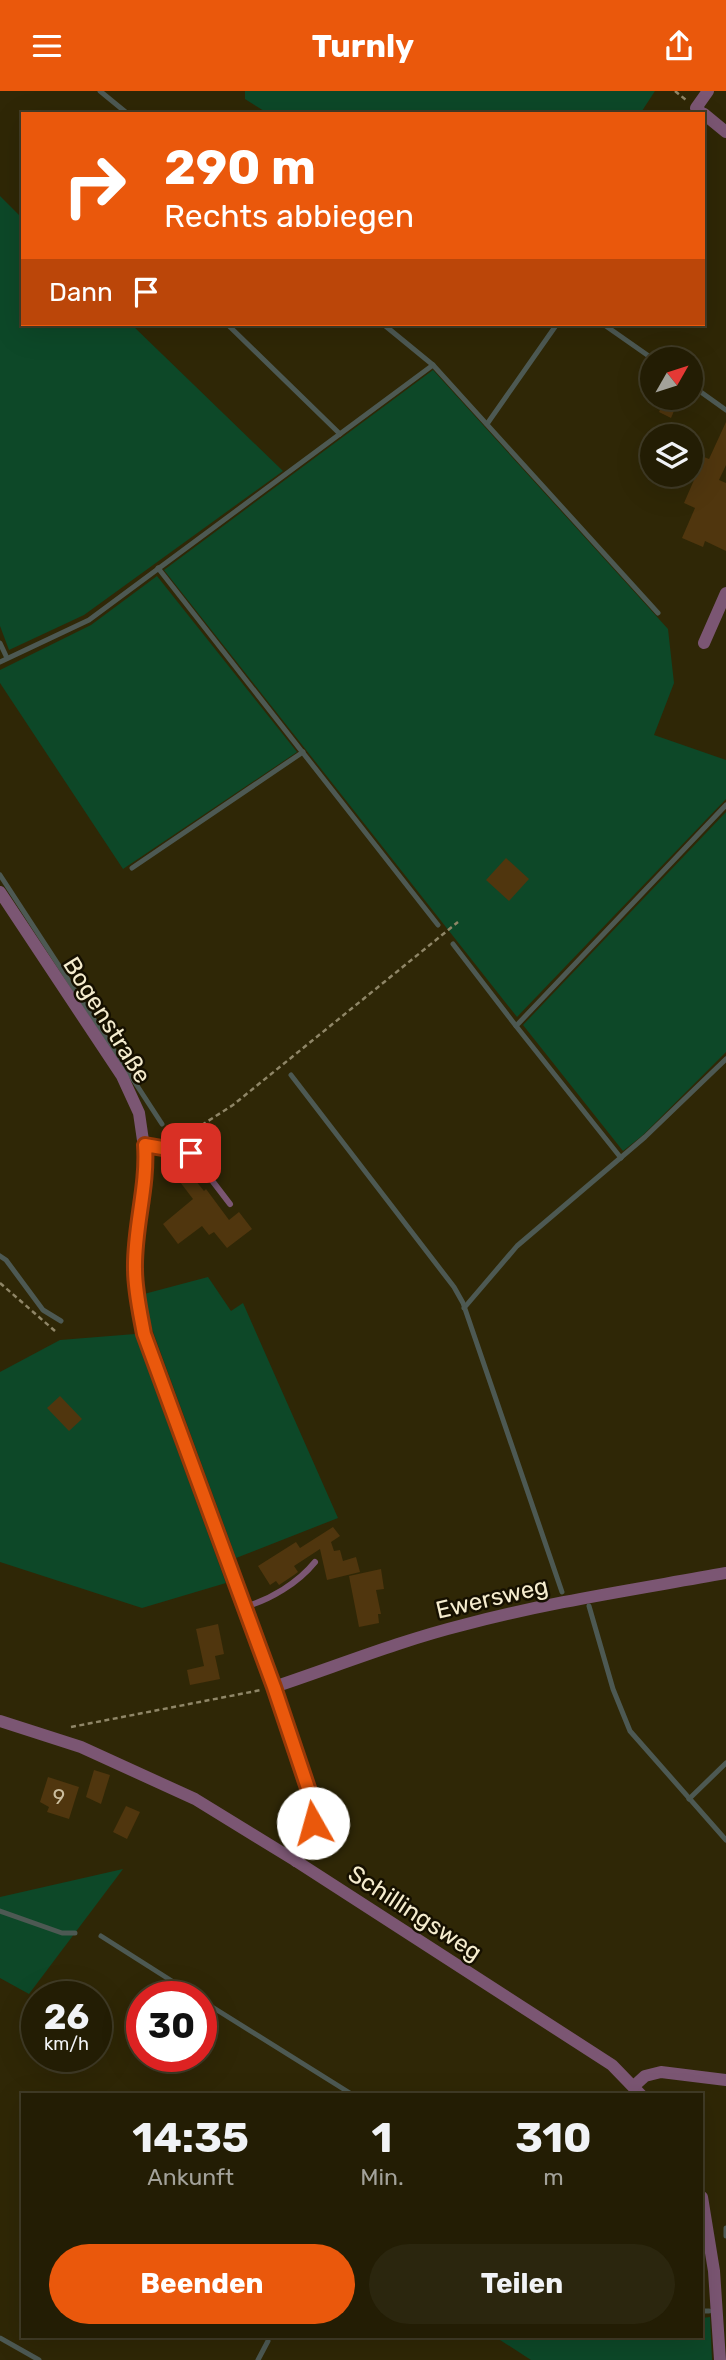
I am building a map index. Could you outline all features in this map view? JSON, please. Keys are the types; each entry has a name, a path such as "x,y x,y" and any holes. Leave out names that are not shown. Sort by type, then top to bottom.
{"street":[{"path":"701,112 696,108 708,91"},
{"path":"705,116 726,132"},
{"path":"704,643 726,593"},
{"name":"Bogenstraße","path":"0,892 122,1076 139,1113 146,1168 135,1267 137,1299 144,1334 274,1687 315,1809 310,1838 296,1861"},
{"name":"Ewersweg","path":"274,1687 465,1624 587,1598 726,1573"},
{"name":"Schillingsweg","path":"0,1721 81,1747 195,1799 296,1861 612,2066 637,2091"},
{"path":"637,2091 645,2076 661,2072 726,2080"},
{"path":"703,2203 714,2271 720,2360"}],"lane":[{"path":"145,1145 191,1153 230,1204"},
{"path":"243,1607 262,1602 305,1574 315,1562"}],"path":[{"path":"164,1148 233,1105 458,922"},
{"path":"0,1283 55,1331"},
{"path":"53,1738 59,1730 274,1687"}],"green space":[{"path":"245,91 655,91 641,112 266,112 245,99"},
{"path":"0,196 21,217 21,326 133,326 283,471 84,615 9,650 0,626"},
{"path":"433,370 668,629 674,683 654,735 726,760 726,799 517,1017 164,570"},
{"path":"157,576 297,752 123,869 0,683 0,670 91,625"},
{"path":"726,812 726,1052 643,1135 623,1151 523,1025"},
{"path":"208,1277 231,1311 243,1303 338,1518 236,1558 152,1329 144,1294"},
{"path":"135,1334 226,1583 142,1608 0,1562 0,1372 60,1340"},
{"path":"123,1869 39,1981 21,1981 21,1990 0,1978 0,1897"},
{"path":"710,2317 712,2360 531,2360 497,2338 703,2338 703,2318"}],"building":[{"path":"660,410 674,410 671,418 659,412"},
{"path":"726,422 726,465 719,480 726,483 726,551 705,541 703,547 682,538 695,508 684,503 691,487 703,487 703,459 704,457 709,459"},
{"path":"506,858 529,879 509,901 486,880"},
{"path":"187,1170 204,1191 206,1189 229,1220 239,1212 252,1229 227,1248 214,1232 209,1235 202,1226 178,1244 163,1224 193,1199 177,1178"},
{"path":"60,1396 82,1419 69,1431 47,1408"},
{"path":"333,1527 340,1536 331,1542 334,1551 340,1550 343,1561 356,1557 360,1572 327,1580 320,1549 294,1566 298,1572 294,1575 279,1585 276,1581 270,1585 258,1566 296,1542 300,1548"},
{"path":"381,1569 384,1589 376,1590 381,1614 378,1614 379,1623 359,1627 349,1576"},
{"path":"218,1624 224,1654 215,1656 220,1679 190,1685 187,1670 204,1666 196,1629"},
{"path":"94,1770 110,1775 101,1804 86,1797"},
{"path":"48,1777 79,1787 69,1819 47,1812 49,1807 40,1802"},
{"path":"126,1806 140,1812 127,1839 113,1832"}],"waterway":[{"path":"100,91 126,112"},
{"path":"229,326 340,434"},
{"path":"385,326 433,365 658,613"},
{"path":"487,424 556,326"},
{"path":"606,326 640,350"},
{"path":"0,662 89,620 433,365"},
{"path":"704,394 726,410"},
{"path":"158,568 438,925"},
{"path":"0,643 7,658"},
{"path":"132,868 303,752"},
{"path":"621,1158 516,1026 726,805"},
{"path":"0,875 162,1124"},
{"path":"453,944 516,1026"},
{"path":"464,1308 517,1246 645,1137 726,1059"},
{"path":"291,1075 454,1287 463,1303 562,1592"},
{"path":"0,1256 6,1260 43,1310 61,1321"},
{"path":"589,1606 613,1689 630,1731 726,1840"},
{"path":"689,1799 726,1763"},
{"path":"0,1911 62,1933 75,1933"},
{"path":"101,1936 172,1981"},
{"path":"217,2010 350,2093"},
{"path":"726,2228 726,2236"},
{"path":"703,2311 709,2311"},
{"path":"0,2338 39,2360"},
{"path":"258,2360 268,2341"}],"route":[{"path":"191,1153 145,1145 146,1168 135,1267 137,1299 144,1334 274,1687 315,1809 313,1823"}]}
